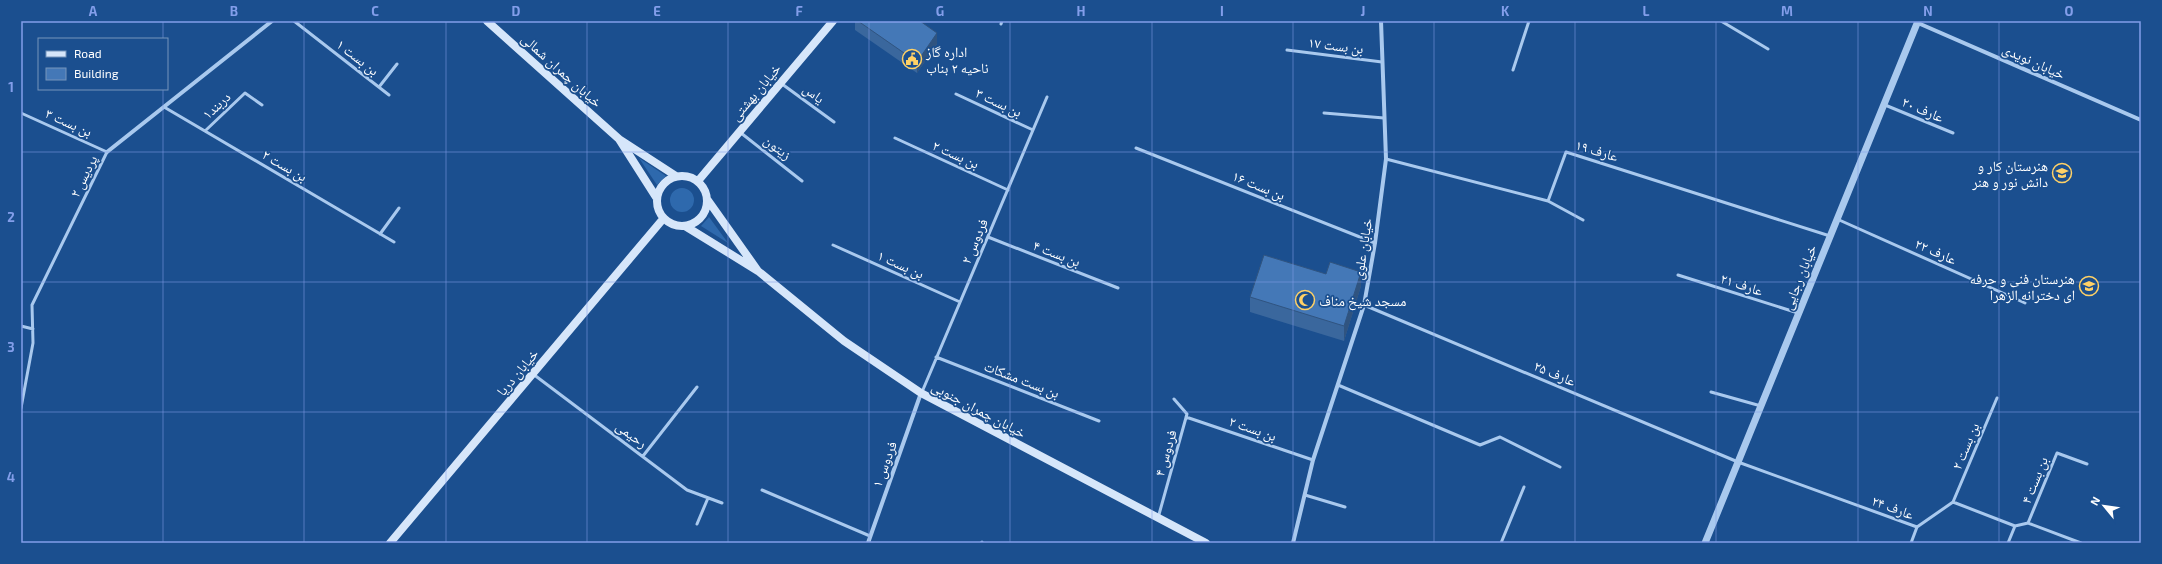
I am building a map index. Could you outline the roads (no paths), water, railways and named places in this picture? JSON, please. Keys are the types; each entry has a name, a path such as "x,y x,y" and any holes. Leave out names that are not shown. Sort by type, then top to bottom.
{"main road":[{"name":"خیابان چمران شمالی","path":"487,21 620,139 676,176"},
{"name":"خیابان بهشتی","path":"698,181 833,21"},
{"name":"خیابان چمران شمالی","path":"620,139 656,197"},
{"path":"676,176 684,176 698,181 702,186 707,199 706,207 700,219 685,226 677,226 663,219 659,212 656,197 663,183 676,176"},
{"name":"خیابان چمران جنوبی","path":"707,199 758,271"},
{"name":"خیابان دریا","path":"390,543 663,219"},
{"name":"خیابان چمران جنوبی","path":"685,226 758,271 844,341 921,393 1206,543"}],"street":[{"name":"پردیس ۲","path":"108,152 272,21"},
{"name":"خیابان علوی","path":"1293,543 1313,460 1364,305 1375,243 1386,159 1381,21"},
{"name":"خیابان رجایی","path":"1708,542 1738,462 1918,22"},
{"name":"خیابان نویدی","path":"1918,22 2141,120"},
{"name":"فردوس ۱","path":"868,543 921,393"}],"lane":[{"name":"بن بست ۱","path":"294,21 389,95"},
{"path":"1513,70 1529,21"},
{"path":"1721,21 1768,49"},
{"name":"بن بست ۱۷","path":"1287,50 1382,62"},
{"path":"379,87 397,64"},
{"name":"یاس","path":"780,83 834,122"},
{"name":"دربند۱","path":"205,131 245,93 262,105"},
{"name":"بن بست ۳","path":"956,94 1033,130"},
{"name":"فردوس ۲","path":"921,393 1047,97"},
{"name":"عارف ۲۰","path":"1884,104 1953,134"},
{"name":"بن بست ۲","path":"164,107 394,242"},
{"name":"بن بست ۳","path":"21,113 108,152"},
{"path":"1324,113 1384,118"},
{"name":"زیتون","path":"739,132 802,181"},
{"name":"بن بست ۲","path":"895,138 1008,190"},
{"name":"بن بست ۱۶","path":"1136,148 1375,243"},
{"name":"پردیس ۲","path":"21,408 33,343 32,305 108,152"},
{"name":"عارف ۱۹","path":"1548,201 1566,152 1830,236"},
{"path":"1386,159 1548,201 1583,220"},
{"path":"380,234 399,208"},
{"name":"عارف ۲۲","path":"1837,219 2026,303"},
{"name":"بن بست ۴","path":"988,237 1118,288"},
{"name":"بن بست ۱","path":"833,245 960,302"},
{"name":"عارف ۲۱","path":"1678,274 1799,314"},
{"name":"عارف ۲۵","path":"1364,305 1738,462"},
{"path":"21,326 33,329"},
{"name":"بن بست مشکات","path":"936,357 1100,421"},
{"name":"رحیمی","path":"533,373 687,490 722,503"},
{"path":"1338,385 1480,446 1500,438 1560,467"},
{"path":"643,456 697,386"},
{"path":"1711,392 1761,406"},
{"name":"بن بست ۲","path":"1954,502 1997,398"},
{"name":"فردوس ۴","path":"1158,518 1187,414 1174,399"},
{"name":"بن بست ۲","path":"1186,417 1313,460"},
{"name":"بن بست ۴","path":"2028,523 2057,453 2087,464"},
{"name":"عارف ۲۴","path":"1738,462 1917,527 1954,502"},
{"path":"1501,543 1524,488"},
{"path":"762,490 870,536"},
{"path":"1305,495 1345,507"},
{"path":"697,524 708,498"},
{"path":"1954,502 2015,526 2028,523 2081,543"},
{"path":"2008,543 2015,526"},
{"path":"1911,543 1917,527"}],"place":[{"name":"اداره گاز ناحیه ۲ بناب","path":"912,59"},
{"name":"هنرستان کار و دانش نور و هنر","path":"2062,173"},
{"name":"هنرستان فنی و حرفه ای دخترانه الزهرا","path":"2089,286"},
{"name":"مسجد شیخ مناف","path":"1305,300"}]}
